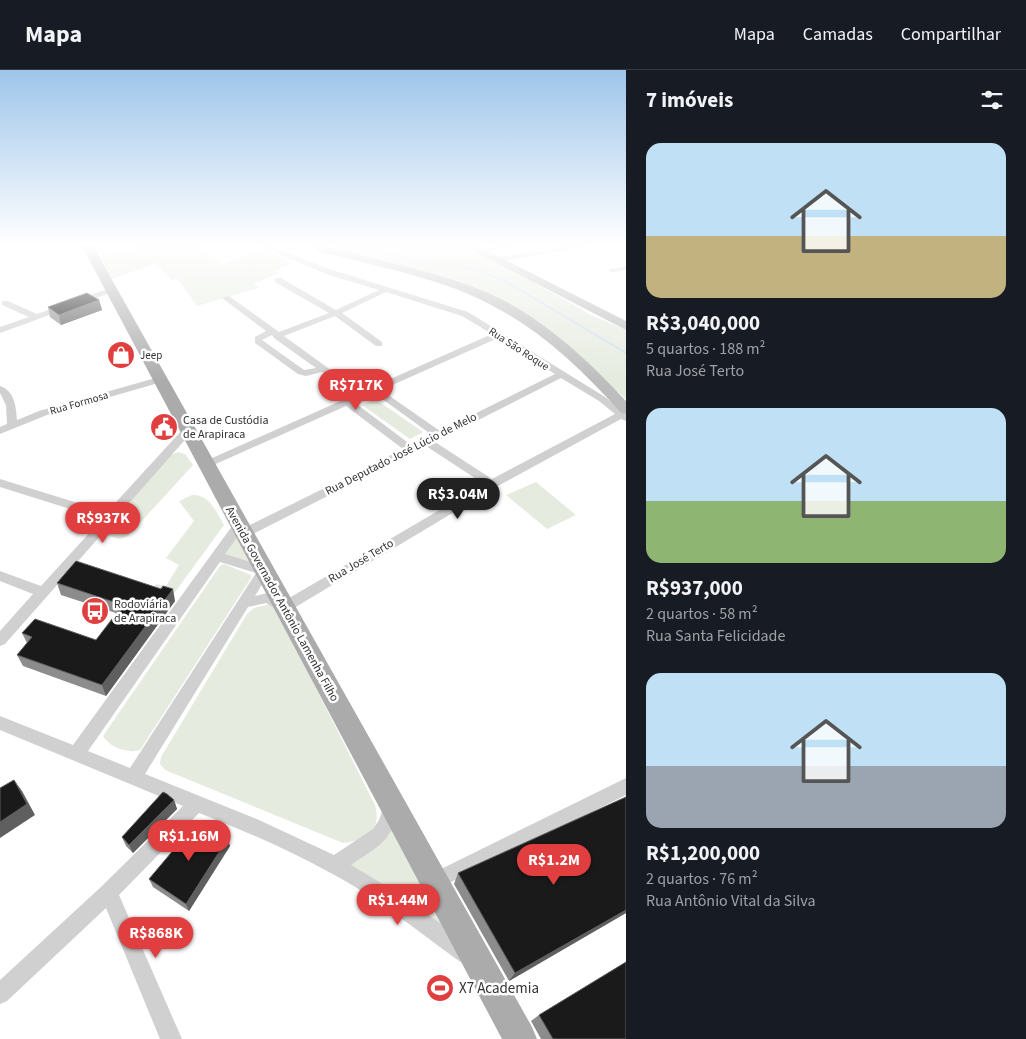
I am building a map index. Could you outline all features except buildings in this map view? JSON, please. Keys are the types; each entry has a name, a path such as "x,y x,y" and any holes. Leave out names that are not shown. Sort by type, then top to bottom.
{"main road":[{"name":"Avenida Governador Antônio Lamenha Filho","path":"111,291 434,881 476,962 520,1039"},
{"path":"473,291 516,312 569,353 603,384 625,414"},
{"path":"557,291 626,326"}],"street":[{"path":"0,330 110,291"},
{"path":"298,291 336,313 379,344"},
{"path":"322,369 306,373 294,368 258,341 258,339 263,335 274,334 336,313 382,291"},
{"name":"Rua São Roque","path":"389,291 465,314 625,414"},
{"path":"226,298 361,396"},
{"path":"5,303 36,318"},
{"path":"206,465 497,335"},
{"name":"Rua Deputado José Lúcio de Melo","path":"241,529 439,435 559,374"},
{"name":"Rua Formosa","path":"0,431 43,413 159,380"},
{"path":"0,389 4,390 9,399 12,426"},
{"path":"374,390 439,435"},
{"path":"347,402 410,449"},
{"name":"Rua José Terto","path":"284,607 492,484 625,414"},
{"path":"0,640 187,430"},
{"path":"426,441 492,484"},
{"path":"0,483 109,517"},
{"path":"77,753 217,556 241,529"},
{"path":"134,776 264,571 217,556"},
{"path":"0,576 43,592"},
{"path":"244,602 268,598 284,607"},
{"path":"0,723 253,826 335,865 394,902 476,962"},
{"path":"434,881 626,786"},
{"path":"0,994 109,893 196,804"},
{"path":"335,865 379,835 386,825 392,807"},
{"path":"109,893 170,1039"}],"shaded area":[{"path":"187,291 248,291 197,306"},
{"path":"484,291 550,291 591,315 626,330 626,399 533,320 496,296"},
{"path":"375,399 423,432 410,439 362,405"},
{"path":"178,452 185,454 193,465 128,536 120,539 100,533 168,456"},
{"path":"536,482 576,515 547,529 506,495"},
{"path":"192,495 198,495 208,501 224,525 170,599 151,591 156,584 166,586 179,565 166,558 194,521 179,501"},
{"path":"239,525 264,571 217,556"},
{"path":"224,564 251,575 251,578 140,750 119,749 103,736 220,566"},
{"path":"270,604 276,609 375,805 377,814 374,828 359,840 343,843 165,770 160,764 161,757 247,614 254,608"},
{"path":"392,807 476,962 335,865 379,835"}],"waterway":[{"path":"522,291 626,353"}],"place":[{"name":"Jeep","path":"121,355"},
{"name":"Casa de Custódia de Arapiraca","path":"164,427"},
{"name":"Rodoviária de Arapiraca","path":"95,611"},
{"name":"X7 Academia","path":"440,988"}]}
